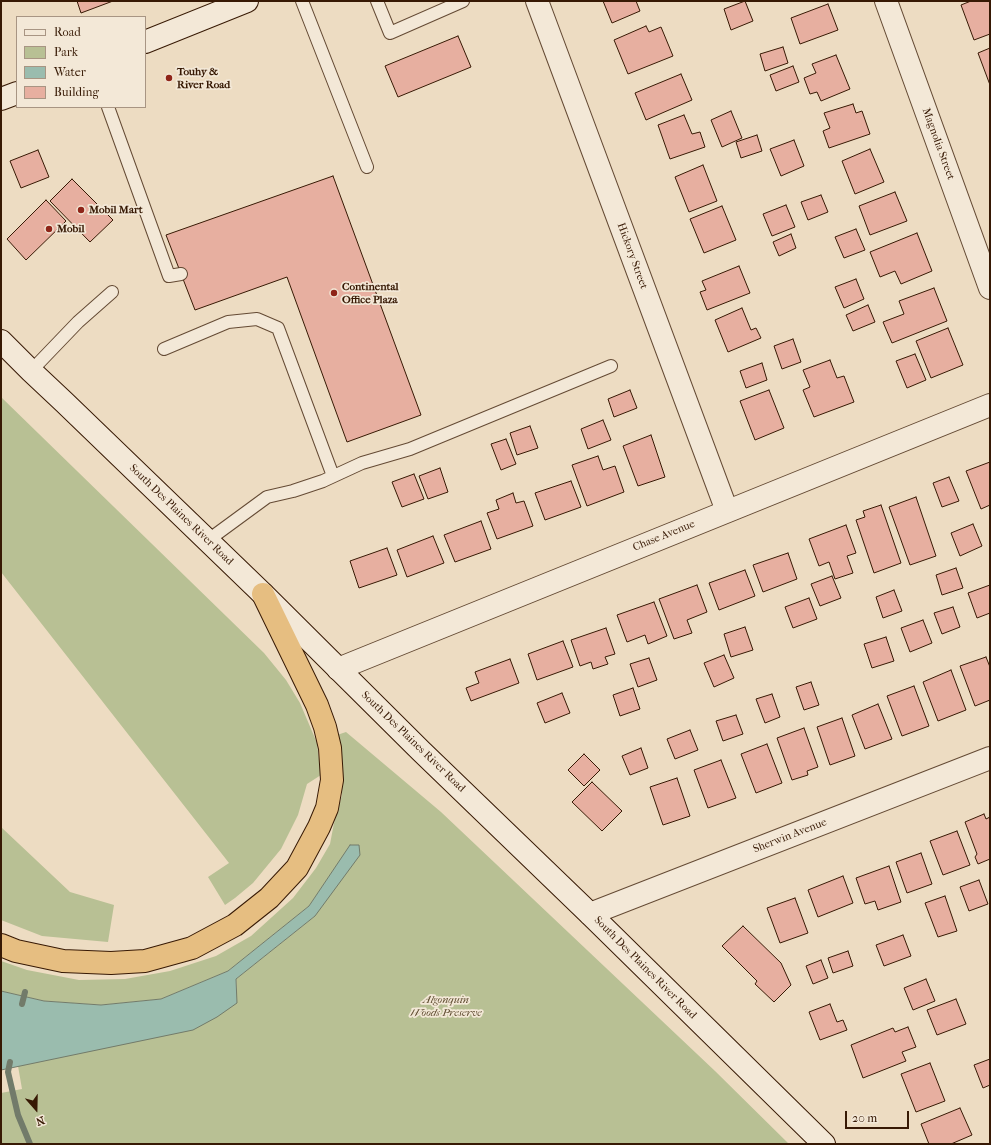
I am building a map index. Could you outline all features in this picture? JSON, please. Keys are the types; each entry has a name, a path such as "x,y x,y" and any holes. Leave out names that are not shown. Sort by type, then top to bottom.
{"highway":[{"path":"1,945 16,951 63,961 111,963 145,961 192,948 235,925 269,898 297,868 319,827 327,808 332,780 330,748 318,705 263,594"}],"street":[{"path":"146,42 247,1"},
{"name":"Hickory Street","path":"537,1 728,511"},
{"name":"Magnolia Street","path":"886,1 990,288"},
{"path":"1,99 16,93"},
{"name":"South Des Plaines River Road","path":"1,341 263,594 421,751 590,914 824,1144"},
{"name":"Chase Avenue","path":"338,668 990,405"},
{"name":"Sherwin Avenue","path":"590,914 990,758"}],"lane":[{"path":"302,1 367,167"},
{"path":"377,1 390,32 463,1"},
{"path":"108,108 169,276 181,274"},
{"path":"31,371 78,322 112,292"},
{"path":"164,349 228,322 257,319 278,328 333,476"},
{"path":"207,541 267,497 293,492 323,481 362,463 410,449 611,366"}],"green space":[{"path":"1,397 264,653 286,680 300,703 317,743 321,775 307,784 298,815 281,849 253,883 225,905 208,877 229,863 1,572"},
{"name":"Algonquin Woods Preserve","path":"346,732 441,812 715,1071 789,1144 1,1144 1,1093 22,1089 18,1066 195,1028 237,991 236,979 315,916 350,846 309,906 228,971 161,999 101,1005 44,1001 1,991 1,961 27,970 79,980 125,979 170,971 216,956 251,936 293,898 316,868 330,844 342,795 342,774 337,735"},
{"path":"1,827 70,892 114,905 108,942 42,936 1,920"}],"water":[{"path":"350,845 359,845 360,855 315,916 236,979 237,1003 217,1017 193,1030 1,1070 1,991 44,1001 101,1005 161,999 228,971 309,906"}],"building":[{"path":"77,1 113,1 81,13"},
{"path":"603,1 636,1 640,11 612,23"},
{"path":"745,1 753,21 731,30 724,9"},
{"path":"971,1 989,1 990,4 990,34 974,40 961,5"},
{"path":"828,4 838,30 800,44 791,18"},
{"path":"646,26 649,32 661,27 673,56 628,74 614,40"},
{"path":"458,36 471,67 398,97 385,66"},
{"path":"783,47 788,63 765,71 760,54"},
{"path":"990,48 990,85 978,53"},
{"path":"836,55 850,89 821,101 817,92 810,94 804,78 816,73 812,64"},
{"path":"793,66 799,82 776,91 770,75"},
{"path":"681,74 692,100 646,120 635,93"},
{"path":"853,104 856,113 862,111 870,134 829,148 823,131 830,128 824,113"},
{"path":"731,111 742,138 722,147 711,120"},
{"path":"684,115 692,134 700,132 705,147 670,159 658,125"},
{"path":"757,135 762,151 741,158 736,142"},
{"path":"794,140 804,166 781,176 770,149"},
{"path":"870,149 884,182 855,194 842,161"},
{"path":"38,150 49,177 21,188 10,161"},
{"path":"703,165 717,201 689,212 675,177"},
{"name":"Continental Office Plaza","path":"333,176 421,415 347,442 287,277 195,310 166,235"},
{"name":"Mobil Mart","path":"72,179 113,220 90,242 50,201"},
{"path":"895,192 907,221 870,235 859,206"},
{"path":"821,195 828,212 808,220 801,202"},
{"path":"46,200 66,221 26,260 7,239"},
{"path":"786,205 795,227 772,236 763,214"},
{"path":"722,206 736,240 704,253 690,219"},
{"path":"856,229 865,250 844,258 835,237"},
{"path":"917,233 932,271 901,284 895,271 880,277 870,252"},
{"path":"791,234 796,248 779,256 773,242"},
{"path":"739,266 750,293 707,310 700,292 706,290 702,281"},
{"path":"856,279 864,299 844,308 835,287"},
{"path":"934,288 947,321 892,343 883,322 904,314 899,301"},
{"path":"868,305 875,322 853,331 846,315"},
{"path":"742,308 751,330 756,328 761,338 728,352 715,320"},
{"path":"948,328 963,365 931,378 916,341"},
{"path":"793,339 801,362 782,369 774,346"},
{"path":"915,354 926,380 907,388 896,361"},
{"path":"830,360 837,378 844,376 854,402 814,417 803,390 810,387 803,370"},
{"path":"762,363 767,380 746,388 740,371"},
{"path":"630,390 637,408 614,417 608,399"},
{"path":"769,390 784,428 755,440 740,401"},
{"path":"603,420 611,440 588,449 581,429"},
{"path":"530,426 538,448 517,455 510,433"},
{"path":"651,435 665,477 638,486 623,446"},
{"path":"506,439 516,464 501,470 491,444"},
{"path":"598,456 603,470 615,466 624,492 587,506 572,465"},
{"path":"990,462 990,505 981,509 966,471"},
{"path":"440,468 448,492 428,499 419,476"},
{"path":"414,474 424,499 402,507 392,482"},
{"path":"949,477 959,501 942,507 933,483"},
{"path":"571,481 581,507 545,520 535,493"},
{"path":"513,493 516,503 524,501 533,526 497,539 487,513 499,509 496,500"},
{"path":"916,497 936,556 910,565 889,507"},
{"path":"881,505 901,563 874,573 856,520 865,517 863,511"},
{"path":"481,521 491,549 455,562 444,535"},
{"path":"973,524 982,546 960,556 951,533"},
{"path":"846,525 856,553 847,556 853,573 835,579 829,562 819,566 809,539"},
{"path":"433,536 444,563 407,577 397,550"},
{"path":"387,548 397,575 359,588 350,561"},
{"path":"788,553 797,579 763,592 753,565"},
{"path":"956,568 963,588 942,595 936,575"},
{"path":"745,570 755,596 719,610 709,583"},
{"path":"832,576 841,598 820,606 811,584"},
{"path":"697,585 707,612 687,620 692,633 674,639 659,599"},
{"path":"990,585 990,613 977,618 968,593"},
{"path":"894,590 902,611 883,618 876,597"},
{"path":"809,598 817,619 793,628 785,607"},
{"path":"654,602 667,636 648,644 645,635 627,642 617,615"},
{"path":"953,607 960,627 942,634 934,613"},
{"path":"923,620 932,643 910,652 901,628"},
{"path":"745,627 753,650 731,657 724,634"},
{"path":"606,628 615,654 605,657 608,664 593,669 591,662 580,666 571,640"},
{"path":"886,637 894,661 872,668 864,644"},
{"path":"563,641 573,667 537,680 528,654"},
{"path":"724,655 734,678 714,687 704,663"},
{"path":"986,657 990,667 990,700 975,706 960,666"},
{"path":"649,658 657,680 638,687 630,664"},
{"path":"510,659 519,683 471,701 466,688 479,683 475,672"},
{"path":"951,670 966,710 938,721 923,682"},
{"path":"811,682 819,705 804,710 796,687"},
{"path":"914,686 929,726 902,736 887,696"},
{"path":"633,688 640,709 620,716 613,695"},
{"path":"562,693 570,713 545,723 537,703"},
{"path":"772,694 780,717 765,723 756,699"},
{"path":"878,704 892,739 865,749 852,715"},
{"path":"736,715 743,734 723,741 716,721"},
{"path":"842,718 855,756 830,765 817,727"},
{"path":"804,728 818,767 807,771 808,775 792,780 777,738"},
{"path":"690,730 698,750 675,759 667,739"},
{"path":"767,744 782,783 756,793 741,754"},
{"path":"641,748 648,768 630,775 622,756"},
{"path":"584,754 600,770 584,786 568,770"},
{"path":"721,760 736,798 708,808 694,770"},
{"path":"677,778 690,816 663,825 650,787"},
{"path":"592,782 622,811 602,831 572,802"},
{"path":"984,814 986,819 990,817 990,859 978,864 975,857 977,854 965,822"},
{"path":"957,831 970,865 943,875 930,841"},
{"path":"921,853 932,884 907,893 896,862"},
{"path":"889,866 901,902 878,910 875,901 865,904 856,878"},
{"path":"843,876 853,903 818,917 808,890"},
{"path":"979,880 988,904 969,911 960,887"},
{"path":"945,896 957,931 938,937 925,903"},
{"path":"795,898 808,933 780,943 767,908"},
{"path":"743,926 781,963 791,985 774,1002 755,984 757,981 722,946"},
{"path":"903,935 911,956 884,966 876,945"},
{"path":"848,951 853,966 833,973 828,958"},
{"path":"821,960 828,978 813,984 806,966"},
{"path":"926,979 935,1001 913,1010 904,988"},
{"path":"956,999 966,1024 937,1035 927,1010"},
{"path":"830,1004 837,1022 843,1020 847,1030 820,1040 809,1012"},
{"path":"908,1027 916,1047 902,1052 906,1061 863,1078 851,1045 893,1028 895,1032"},
{"path":"990,1059 990,1085 983,1088 974,1065"},
{"path":"930,1063 945,1101 916,1112 901,1074"},
{"path":"960,1108 972,1135 951,1144 929,1144 921,1124"}],"waterway":[{"path":"22,1004 25,992"},
{"path":"10,1062 8,1072 18,1115 30,1144"}],"place":[{"name":"Touhy & River Road","path":"169,78"},
{"name":"Mobil Mart","path":"81,210"},
{"name":"Mobil","path":"49,229"},
{"name":"Continental Office Plaza","path":"334,293"}]}
